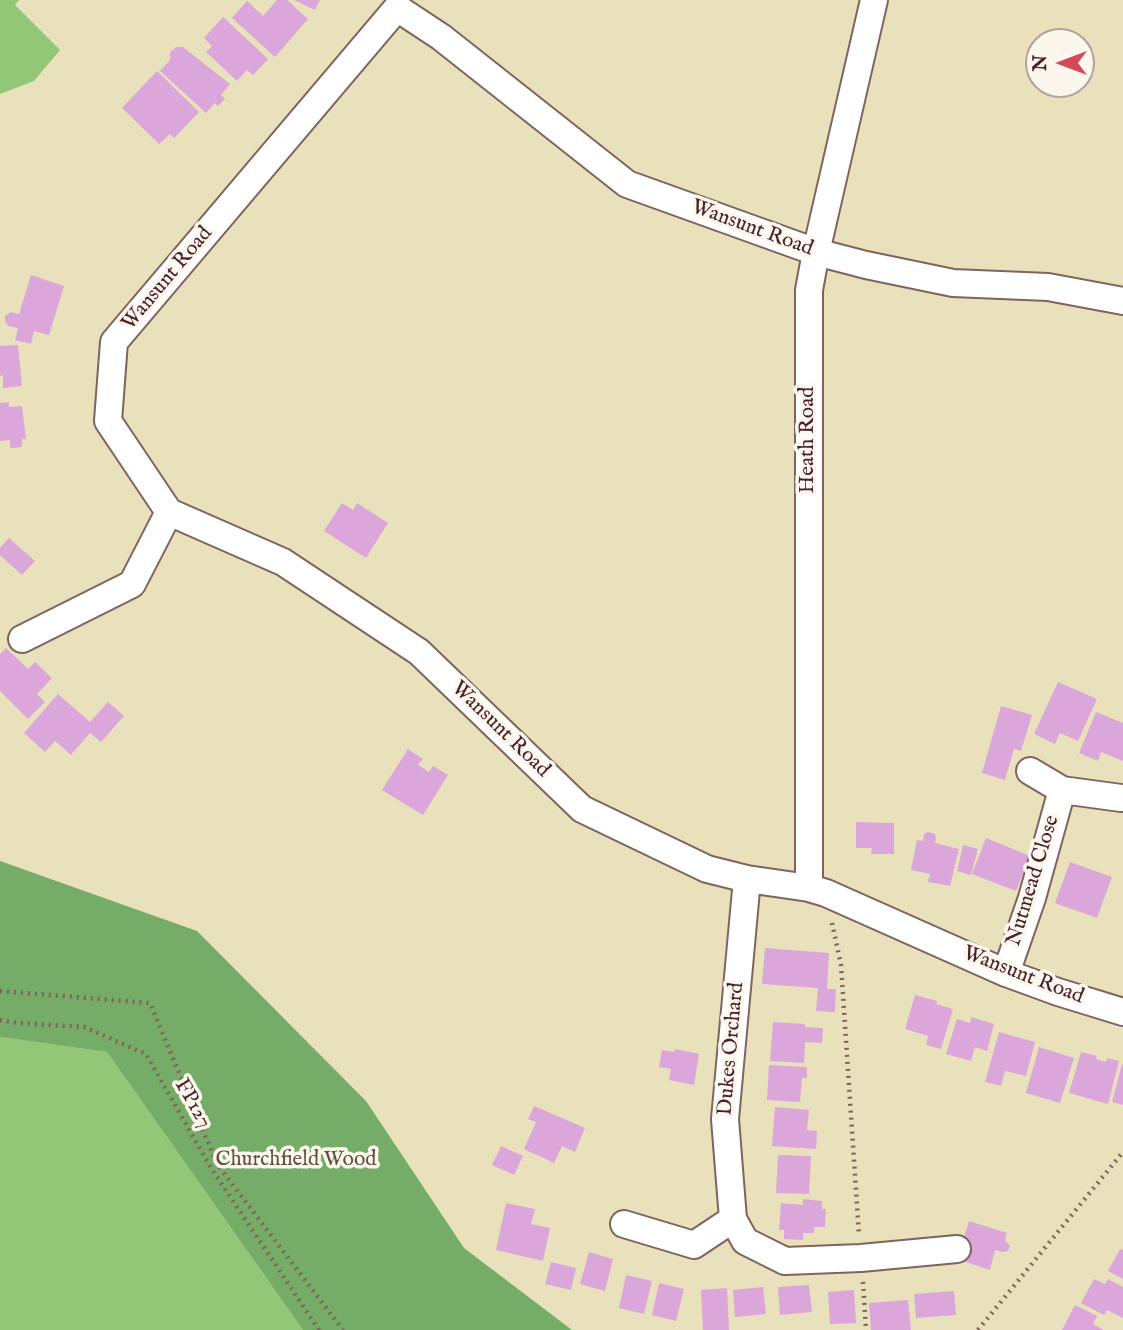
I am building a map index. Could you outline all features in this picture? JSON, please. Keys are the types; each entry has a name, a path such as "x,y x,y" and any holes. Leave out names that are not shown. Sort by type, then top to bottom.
{"street":[{"name":"Heath Road","path":"818,890 810,290 816,252 874,0"},
{"name":"Wansunt Road","path":"1123,301 1048,288 953,283 866,265 816,252 628,184 441,37 397,8 114,342 108,421 169,512 283,562 419,652 582,809 707,869 747,879 818,890 1006,973 1123,1013"},
{"path":"22,639 132,584 169,512"},
{"name":"Nutmead Close","path":"1030,771 1062,790 1121,798"},
{"name":"Nutmead Close","path":"1006,973 1032,898 1062,790"},
{"name":"Dukes Orchard","path":"733,1219 725,1119 747,879"},
{"path":"624,1224 694,1245 733,1219 745,1241 785,1261 861,1258 957,1249"}],"path":[{"path":"818,890 841,965 859,1225"},
{"path":"0,991 150,1003 218,1164 343,1330"},
{"name":"FP127","path":"0,1020 84,1027 146,1054 211,1168 319,1330"},
{"path":"978,1330 1123,1153"},
{"path":"211,1168 218,1164"},
{"path":"861,1258 866,1330"}],"green space":[{"path":"0,0 19,0 15,5 60,50 34,81 0,94"},
{"name":"Churchfield Wood","path":"0,861 197,931 366,1101 464,1248 572,1330 303,1330 107,1052 0,1037"},
{"path":"0,1037 107,1052 303,1330 0,1330"}],"building":[{"path":"277,0 287,0 308,19 275,57 232,18 247,1 263,16"},
{"path":"294,0 320,0 315,10"},
{"path":"223,17 268,59 253,75 247,70 237,81 206,52 212,46 204,38"},
{"path":"176,47 183,47 230,84 221,95 225,99 218,106 215,103 206,113 160,71 170,60 170,52"},
{"path":"157,71 199,112 174,138 170,134 159,144 122,108"},
{"path":"31,275 64,286 49,335 34,331 31,344 15,340 18,328 8,326 5,316 11,312 19,314"},
{"path":"18,345 22,386 3,388 3,375 0,376 0,346"},
{"path":"9,402 9,407 22,406 26,439 22,439 22,447 10,448 10,440 0,441 0,403"},
{"path":"342,503 353,510 357,503 388,523 366,558 324,531"},
{"path":"9,538 35,561 22,575 0,555 0,548"},
{"path":"6,648 28,669 35,662 52,678 37,694 45,702 28,719 0,691 0,654"},
{"path":"1058,682 1097,699 1078,741 1060,733 1055,744 1034,734"},
{"path":"58,694 90,722 108,702 124,716 101,742 90,733 71,755 55,741 45,752 24,733"},
{"path":"1001,706 1032,715 1021,751 1014,749 1005,780 982,773"},
{"path":"1096,712 1123,723 1123,761 1101,752 1098,761 1079,753"},
{"path":"408,749 423,759 418,765 429,772 433,766 448,775 423,815 382,790"},
{"path":"856,822 894,823 894,854 871,854 872,848 856,848"},
{"path":"924,834 935,834 935,843 959,849 950,886 928,882 930,874 911,870 917,840 923,841"},
{"path":"986,838 1030,856 1016,891 972,874"},
{"path":"963,845 978,849 971,875 957,871"},
{"path":"1070,862 1112,877 1097,918 1055,903"},
{"path":"765,948 829,953 827,989 836,989 835,1012 816,1011 818,988 762,984"},
{"path":"915,995 953,1009 941,1049 926,1045 928,1036 905,1029"},
{"path":"971,1017 994,1024 987,1051 975,1047 971,1061 946,1054 957,1019 970,1023"},
{"path":"773,1022 823,1028 822,1043 805,1042 804,1063 770,1061"},
{"path":"999,1032 1035,1042 1026,1076 1005,1071 1001,1086 985,1082"},
{"path":"1039,1047 1074,1058 1060,1103 1026,1093"},
{"path":"675,1049 699,1054 694,1085 669,1080 671,1069 659,1067 662,1050 674,1052"},
{"path":"1081,1052 1097,1056 1096,1059 1106,1062 1107,1058 1119,1061 1108,1104 1069,1093"},
{"path":"1123,1064 1123,1105 1112,1102"},
{"path":"769,1065 807,1067 807,1078 802,1078 800,1102 767,1100"},
{"path":"534,1106 585,1128 575,1152 562,1146 554,1163 524,1149 536,1122 528,1119"},
{"path":"775,1107 809,1110 807,1130 817,1131 816,1149 772,1146"},
{"path":"501,1146 523,1156 514,1175 492,1165"},
{"path":"778,1155 811,1156 809,1194 776,1193"},
{"path":"803,1199 822,1201 822,1209 826,1209 825,1227 814,1227 814,1233 803,1233 803,1240 784,1239 784,1230 779,1230 781,1203 803,1205"},
{"path":"506,1203 535,1209 531,1224 550,1228 543,1261 496,1250"},
{"path":"969,1221 1007,1233 1005,1240 1010,1246 1008,1251 995,1250 990,1270 957,1259"},
{"path":"1120,1249 1123,1250 1123,1279 1108,1271"},
{"path":"589,1252 613,1259 605,1291 580,1284"},
{"path":"551,1262 576,1268 571,1290 545,1284"},
{"path":"626,1275 652,1281 644,1314 619,1308"},
{"path":"1094,1279 1105,1284 1108,1279 1123,1287 1123,1318 1107,1310 1104,1315 1081,1303"},
{"path":"659,1283 684,1289 676,1321 652,1315"},
{"path":"809,1285 812,1312 780,1315 778,1287"},
{"path":"763,1287 766,1314 735,1317 733,1290"},
{"path":"727,1288 729,1330 703,1330 701,1290"},
{"path":"854,1290 856,1323 830,1324 828,1292"},
{"path":"954,1291 956,1315 916,1318 914,1294"},
{"path":"908,1300 911,1330 871,1330 869,1303"},
{"path":"1075,1305 1097,1316 1093,1324 1104,1330 1062,1330"}]}
